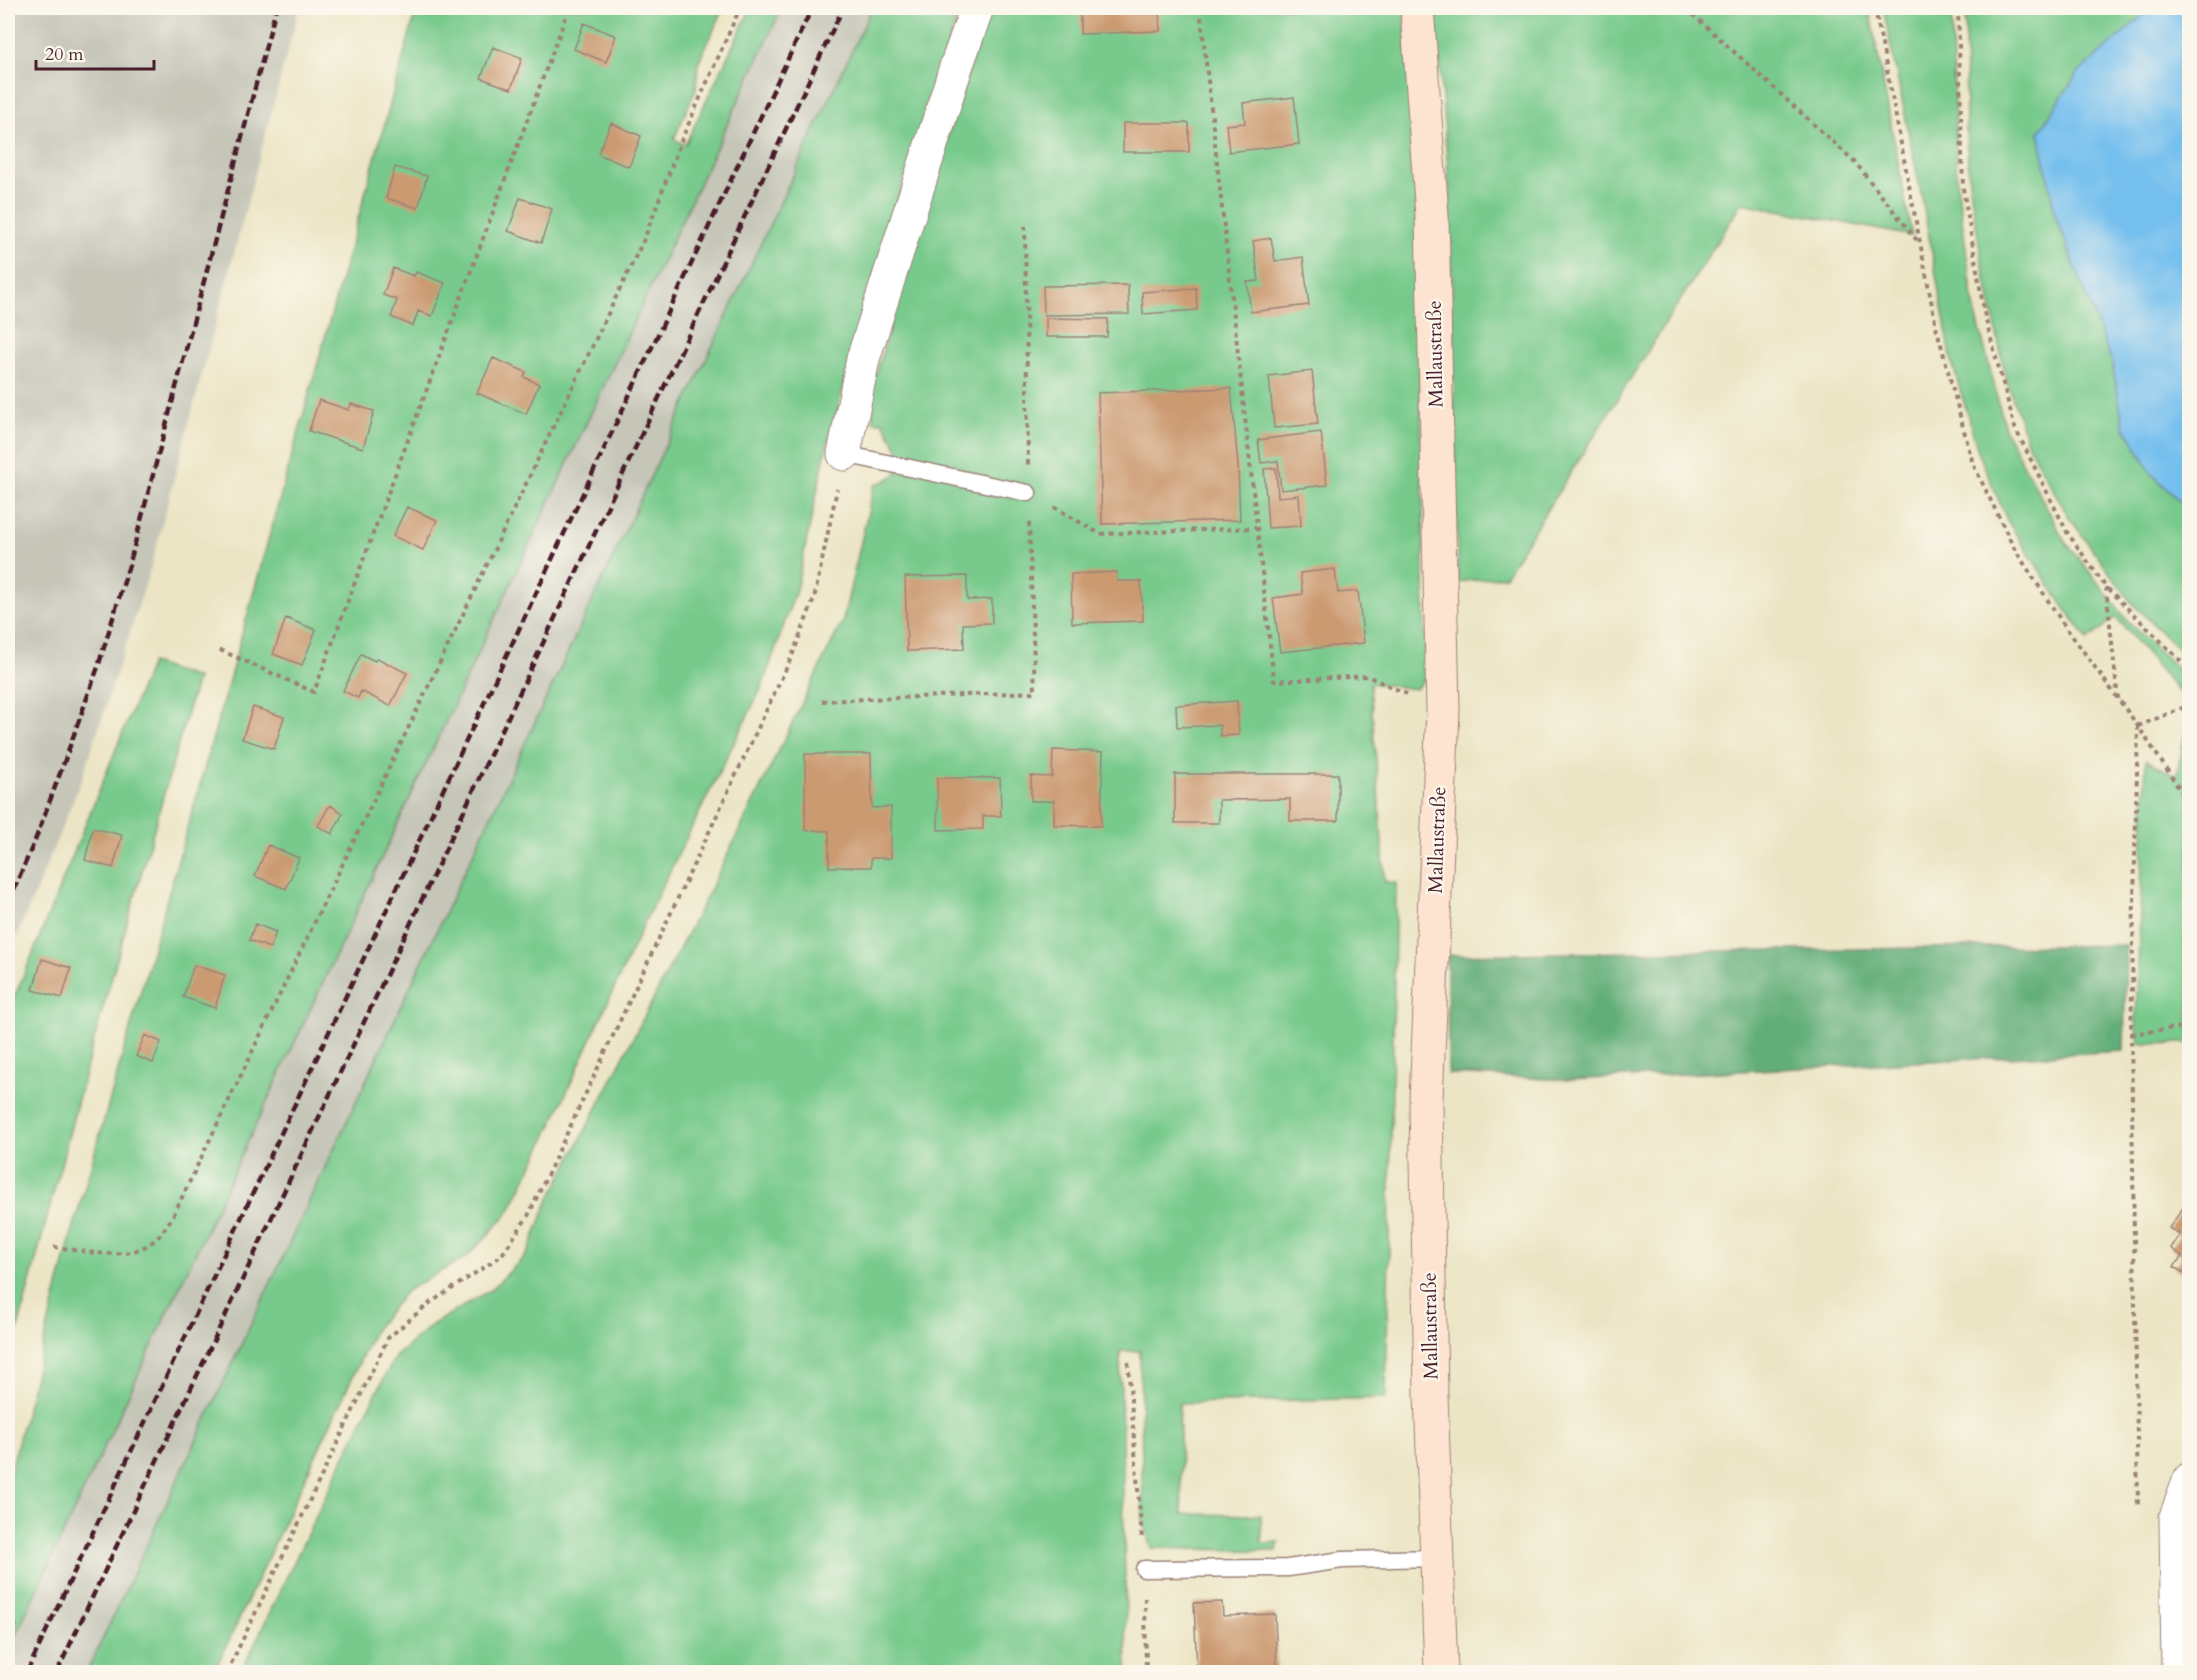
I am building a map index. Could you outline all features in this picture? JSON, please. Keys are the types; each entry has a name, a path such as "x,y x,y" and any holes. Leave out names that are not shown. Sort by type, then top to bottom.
{"street":[{"path":"844,454 863,359 977,8"},
{"name":"Mallaustraße","path":"1417,8 1432,216 1443,710 1426,1100 1431,1395 1441,1672"},
{"path":"2178,1672 2176,1517 2190,1479"}],"lane":[{"path":"844,454 1028,493"},
{"path":"1144,1569 1288,1568 1342,1560 1438,1558"}],"path":[{"path":"220,650 314,692 568,8"},
{"path":"54,1246 120,1255 139,1251 160,1235 173,1216 645,237 681,141 740,8"},
{"path":"1200,8 1274,681 1367,676 1443,710"},
{"path":"1686,8 1854,160 1920,243"},
{"path":"1875,8 1936,326 1973,464 2014,548 2064,625 2138,726 2190,805"},
{"path":"1958,8 1963,188 1985,317 2014,428 2067,532 2105,586 2190,670"},
{"path":"822,701 1035,692 1028,493 1025,226"},
{"path":"227,1672 388,1338 427,1305 501,1256 528,1216 792,656 814,599 844,454"},
{"path":"1028,493 1100,534 1256,528"},
{"path":"2105,586 2118,699"},
{"path":"2138,726 2190,705"},
{"path":"2138,726 2131,1034 2138,1519"},
{"path":"2131,1034 2190,1026"},
{"path":"1128,1362 1144,1569 1146,1672"}],"shaded area":[{"path":"8,8 299,8 150,570 83,776 8,954"},
{"path":"782,8 872,8 87,1672 8,1672 8,1651"}],"green space":[{"path":"417,8 724,8 698,63 696,89 674,139 685,145 751,8 782,8 8,1651 8,1481 73,1229"},
{"path":"872,8 960,8 886,235 826,450 796,590 762,687 646,919 541,1148 509,1212 468,1256 406,1291 375,1329 214,1672 87,1672"},
{"path":"989,8 1404,8 1417,184 1426,677 1416,689 1370,683 1385,882 1396,882 1386,1398 1179,1403 1182,1514 1261,1515 1262,1543 1279,1542 1277,1551 1151,1548 1143,1523 1140,1351 1120,1351 1127,1672 241,1672 395,1357 433,1324 492,1289 528,1253 546,1206 713,884 843,620 874,486 896,475 900,453 883,422 874,422 871,391 911,253"},
{"path":"1435,8 1869,8 1912,236 1742,203 1505,576 1458,582 1450,197"},
{"path":"1883,8 1951,8 1957,183 1974,306 2006,432 2063,538 2131,625 2189,679 2188,703 2116,617 2088,640 2008,522 1979,454 1952,362 1921,193"},
{"path":"1965,8 2151,8 2055,214 2112,362 2123,424 2153,475 2189,510 2189,660 2131,602 2069,517 2029,447 2006,379 1981,256 1969,181"},
{"path":"151,663 197,678 91,1050 8,1366 8,1012"},
{"path":"2189,713 2189,1043 2139,1044 2136,1020 2146,760 2177,776 2186,716"},
{"path":"2126,945 2124,1051 1569,1080 1448,1074 1447,955"}],"water":[{"path":"2151,8 2189,8 2189,510 2153,475 2123,424 2112,362 2055,214 2039,132 2077,74"}],"building":[{"path":"1080,8 1159,8 1160,31 1080,34"},
{"path":"584,23 616,36 606,62 574,49"},
{"path":"493,47 522,58 511,89 481,78"},
{"path":"1294,97 1299,144 1229,152 1226,125 1245,123 1243,103"},
{"path":"611,123 641,136 629,167 598,154"},
{"path":"1123,123 1189,123 1189,152 1123,152"},
{"path":"395,167 427,176 418,208 386,198"},
{"path":"520,198 552,209 541,243 508,231"},
{"path":"1271,238 1275,261 1303,257 1309,305 1251,312 1247,282 1259,281 1253,241"},
{"path":"393,268 414,276 416,272 445,283 432,316 418,311 413,326 391,317 397,300 383,295"},
{"path":"1128,285 1129,314 1044,315 1043,286"},
{"path":"1196,288 1197,310 1143,314 1142,292"},
{"path":"1046,318 1108,319 1107,337 1046,337"},
{"path":"493,358 526,372 524,377 539,384 526,414 477,393"},
{"path":"1312,371 1318,424 1274,428 1269,376"},
{"path":"1231,388 1240,520 1102,524 1098,393"},
{"path":"319,400 349,410 351,404 374,411 363,448 309,431"},
{"path":"1321,432 1327,485 1281,490 1278,461 1261,463 1258,440"},
{"path":"1276,468 1278,497 1299,495 1301,526 1268,528 1264,469"},
{"path":"407,507 437,520 423,550 393,536"},
{"path":"1335,569 1338,593 1358,591 1364,643 1280,652 1273,598 1303,594 1300,573"},
{"path":"1117,572 1117,581 1141,581 1143,621 1072,623 1071,574"},
{"path":"967,576 967,600 992,599 992,623 963,624 964,649 907,651 905,577"},
{"path":"286,618 316,630 302,665 273,654"},
{"path":"361,654 375,661 377,658 407,673 390,706 361,691 358,698 343,691"},
{"path":"1237,701 1239,735 1220,736 1220,725 1177,727 1176,705"},
{"path":"253,707 284,717 274,749 242,739"},
{"path":"1053,750 1103,752 1101,826 1054,825 1054,801 1031,801 1031,776 1052,777"},
{"path":"805,754 871,754 872,808 891,807 891,858 871,858 871,867 829,867 829,831 805,830"},
{"path":"1175,774 1338,774 1338,821 1290,821 1290,799 1219,800 1219,823 1175,823"},
{"path":"937,778 1000,778 1001,816 983,816 983,829 938,830"},
{"path":"330,805 343,813 332,834 318,826"},
{"path":"93,828 122,835 113,868 85,860"},
{"path":"268,845 299,858 286,889 255,876"},
{"path":"255,924 276,932 270,948 249,940"},
{"path":"42,959 71,968 62,998 33,990"},
{"path":"194,965 225,975 215,1008 183,997"},
{"path":"145,1035 161,1042 153,1063 136,1056"},
{"path":"2190,1198 2190,1277 2174,1267 2182,1256 2171,1248 2180,1235 2169,1228"},
{"path":"1222,1602 1223,1616 1275,1614 1277,1672 1197,1672 1194,1603"},
{"path":"8,1620 17,1625 8,1646"}],"railway":[{"path":"8,903 36,838 62,768 98,667 130,562 276,8"},
{"path":"27,1672 812,8"},
{"path":"57,1672 843,8"}]}
